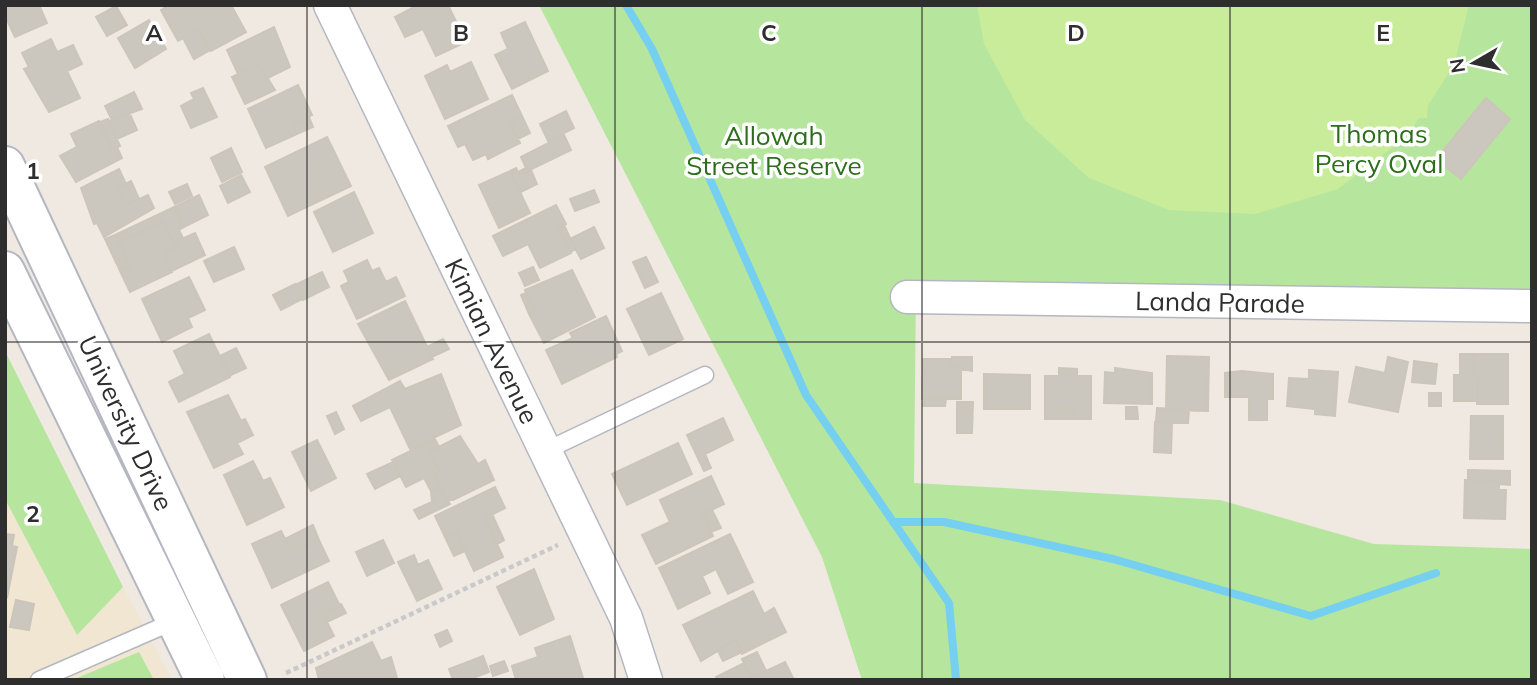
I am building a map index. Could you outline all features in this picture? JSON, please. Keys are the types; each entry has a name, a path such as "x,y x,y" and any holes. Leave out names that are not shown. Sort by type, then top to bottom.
{"main road":[{"name":"University Drive","path":"5,166 247,680"},
{"name":"University Drive","path":"5,271 205,680"}],"street":[{"name":"Kimian Avenue","path":"330,5 626,618 646,680"},
{"name":"Landa Parade","path":"908,297 1532,306"}],"lane":[{"path":"545,451 705,376"},
{"path":"39,680 177,620"}],"path":[{"path":"285,673 558,545"}],"shaded area":[{"path":"5,351 123,587 172,680 5,680"}],"green space":[{"path":"539,5 1532,5 1532,293 916,285 914,483 1220,500 1374,544 1532,549 1532,680 862,680 822,557"},
{"name":"Thomas Percy Oval","path":"977,5 1469,5 1454,65 1428,105 1427,118 1419,118 1406,137 1338,189 1255,214 1169,210 1089,178 1025,120 984,44"},
{"path":"5,351 123,587 77,635 5,499"},
{"path":"139,652 154,680 77,678"}],"building":[{"path":"5,5 39,5 47,23 15,37 5,16"},
{"path":"169,5 231,5 246,32 211,51 199,29 178,41 161,10"},
{"path":"418,5 448,5 466,42 436,56 423,29 405,37 395,17"},
{"path":"116,6 127,25 107,36 96,17"},
{"path":"149,20 166,49 135,68 118,38"},
{"path":"525,22 548,71 512,89 495,55 508,49 501,33"},
{"path":"274,27 290,67 266,79 259,64 238,74 227,50"},
{"path":"199,29 210,50 194,59 183,38"},
{"path":"51,39 57,52 73,45 82,64 67,71 80,98 49,112 24,69 29,67 22,53"},
{"path":"471,62 488,99 445,119 425,76 447,65 450,72"},
{"path":"259,64 275,90 245,104 232,77"},
{"path":"298,85 312,115 292,124 297,134 266,148 248,109"},
{"path":"203,88 217,117 191,128 181,106 194,99 191,93"},
{"path":"134,92 142,109 112,120 105,106"},
{"path":"512,95 522,116 510,122 520,143 488,159 486,154 473,160 465,144 458,147 448,126"},
{"path":"1486,98 1510,119 1461,179 1436,159"},
{"path":"566,111 574,128 548,141 540,124"},
{"path":"129,112 137,130 117,139 109,121"},
{"path":"522,116 530,133 518,139 510,122"},
{"path":"309,117 313,127 297,134 292,124"},
{"path":"108,119 120,146 113,149 100,122"},
{"path":"99,121 113,149 117,147 122,158 76,182 60,156 77,147 71,134"},
{"path":"564,135 571,150 519,175 518,172 526,168 521,157"},
{"path":"327,137 351,186 288,216 265,167"},
{"path":"231,148 242,172 222,182 211,158"},
{"path":"516,168 519,175 531,170 537,184 521,192 510,171"},
{"path":"119,169 126,184 117,188 126,205 148,195 154,208 104,237 97,223 94,224 81,188"},
{"path":"510,171 530,213 499,228 479,185"},
{"path":"241,175 250,192 228,203 220,186"},
{"path":"131,181 139,199 126,205 117,188"},
{"path":"187,184 192,196 175,204 169,192"},
{"path":"594,190 599,202 575,211 570,199"},
{"path":"354,192 373,233 333,252 314,212"},
{"path":"199,195 208,215 184,227 174,207"},
{"path":"556,205 566,224 559,228 571,253 540,268 528,244 503,256 493,236"},
{"path":"174,207 184,227 179,230 183,238 173,243 163,221 119,242 115,235"},
{"path":"163,221 176,247 164,253 172,272 130,292 120,271 130,266 119,242"},
{"path":"564,225 575,249 571,252 559,228"},
{"path":"594,227 604,248 581,259 570,239"},
{"path":"195,233 205,255 172,271 164,253 176,247 173,243"},
{"path":"115,235 130,266 120,271 105,239"},
{"path":"234,247 244,269 214,282 204,261"},
{"path":"646,257 658,282 645,288 633,262"},
{"path":"367,260 372,271 379,268 386,282 396,277 405,296 357,319 341,286 349,282 344,271"},
{"path":"533,267 539,280 525,286 519,273"},
{"path":"572,270 595,317 544,343 529,314 535,311 525,290"},
{"path":"322,272 329,287 303,300 295,285"},
{"path":"189,277 205,310 188,318 192,327 162,342 142,299"},
{"path":"295,284 302,299 281,310 273,295"},
{"path":"526,293 535,311 529,314 521,295"},
{"path":"661,293 683,339 649,355 627,309"},
{"path":"405,301 433,359 389,380 358,324"},
{"path":"606,316 622,351 616,354 617,357 562,384 546,350 573,338 570,333"},
{"path":"209,334 230,377 179,402 169,382 185,374 174,351"},
{"path":"443,339 449,349 432,357 427,347"},
{"path":"236,348 246,368 229,376 220,356"},
{"path":"1460,354 1473,354 1473,374 1478,374 1477,401 1454,401 1454,375 1460,375"},
{"path":"1473,354 1508,354 1508,404 1477,404 1478,374 1473,374"},
{"path":"1167,356 1209,357 1208,411 1166,410"},
{"path":"952,357 972,357 972,371 952,367"},
{"path":"1388,357 1408,362 1398,412 1349,402 1356,367 1385,373"},
{"path":"923,359 952,359 952,367 961,367 961,399 922,399"},
{"path":"1414,361 1437,364 1435,384 1412,382"},
{"path":"1059,368 1077,369 1077,376 1059,376"},
{"path":"1115,368 1152,373 1152,404 1104,403 1105,372 1115,373"},
{"path":"1309,370 1338,372 1335,416 1315,414 1315,409 1287,406 1289,378 1309,379"},
{"path":"1242,371 1273,374 1273,399 1267,399 1267,420 1249,420 1249,397 1225,397 1225,373"},
{"path":"441,374 461,425 410,449 390,407 361,421 353,406 400,381 405,389"},
{"path":"984,374 1030,375 1030,409 984,409"},
{"path":"1045,376 1091,376 1091,419 1072,419 1072,408 1045,408"},
{"path":"1429,393 1441,393 1441,406 1429,406"},
{"path":"228,395 241,421 245,419 253,435 237,443 243,454 214,468 187,412"},
{"path":"924,399 946,399 945,406 923,406"},
{"path":"957,402 973,402 972,433 957,433"},
{"path":"1126,407 1137,407 1138,419 1126,419"},
{"path":"1045,408 1072,408 1072,419 1045,419"},
{"path":"1157,408 1189,410 1188,423 1156,422"},
{"path":"336,412 344,429 335,434 327,416"},
{"path":"1471,416 1503,416 1503,459 1470,459"},
{"path":"723,418 733,440 705,454 711,468 704,471 687,435"},
{"path":"1155,422 1172,423 1171,453 1154,452"},
{"path":"460,436 478,464 485,460 494,480 453,500 447,500 435,476 440,473 429,452"},
{"path":"435,439 439,447 429,452 440,473 435,476 440,487 431,491 424,478 406,487 392,460"},
{"path":"317,440 336,478 311,491 292,452"},
{"path":"678,443 692,474 627,505 612,474"},
{"path":"253,461 263,481 270,478 284,507 247,525 224,475"},
{"path":"393,462 400,476 375,489 367,474"},
{"path":"1468,470 1510,471 1510,485 1499,484 1499,481 1468,480"},
{"path":"711,476 724,504 703,514 713,536 656,564 642,535 670,522 660,500"},
{"path":"1465,480 1499,481 1499,490 1506,490 1505,519 1464,518"},
{"path":"440,487 450,504 419,519 414,510 432,502 431,491"},
{"path":"495,487 505,508 485,518 503,557 474,571 456,532 445,537 435,516"},
{"path":"712,510 721,528 711,532 703,514"},
{"path":"492,514 504,540 497,544 485,518"},
{"path":"313,525 319,540 292,553 285,539"},
{"path":"281,531 292,553 319,540 329,561 272,588 252,544"},
{"path":"456,532 465,551 454,556 445,537"},
{"path":"5,534 14,535 12,546 17,547 7,598"},
{"path":"730,534 753,582 728,594 716,569 702,576 710,593 678,609 659,568"},
{"path":"383,540 394,563 367,576 356,552"},
{"path":"414,555 418,565 428,560 442,589 417,601 398,562"},
{"path":"534,569 554,619 520,635 497,587"},
{"path":"328,582 340,606 323,614 334,636 304,651 281,605"},
{"path":"753,591 764,614 774,608 786,632 742,654 736,640 701,661 683,625"},
{"path":"16,600 34,604 29,630 10,627"},
{"path":"341,604 346,613 327,622 323,614"},
{"path":"447,630 452,641 440,647 435,635"},
{"path":"570,636 583,678 516,680 512,666 538,657 535,648"},
{"path":"736,640 742,652 723,661 717,649"},
{"path":"372,642 381,661 391,657 397,678 319,680 316,668"},
{"path":"757,652 766,671 751,678 742,659"},
{"path":"483,656 489,672 468,680 453,680 449,669"},
{"path":"504,661 508,671 493,676 490,666"},
{"path":"785,662 794,680 717,680 716,677 744,663 751,678"}],"waterway":[{"path":"626,5 652,49 806,395 949,603 956,680"},
{"path":"893,522 944,522 1113,559 1311,616 1436,573"}],"park label":[{"name":"Allowah Street Reserve","path":"774,150"}]}
